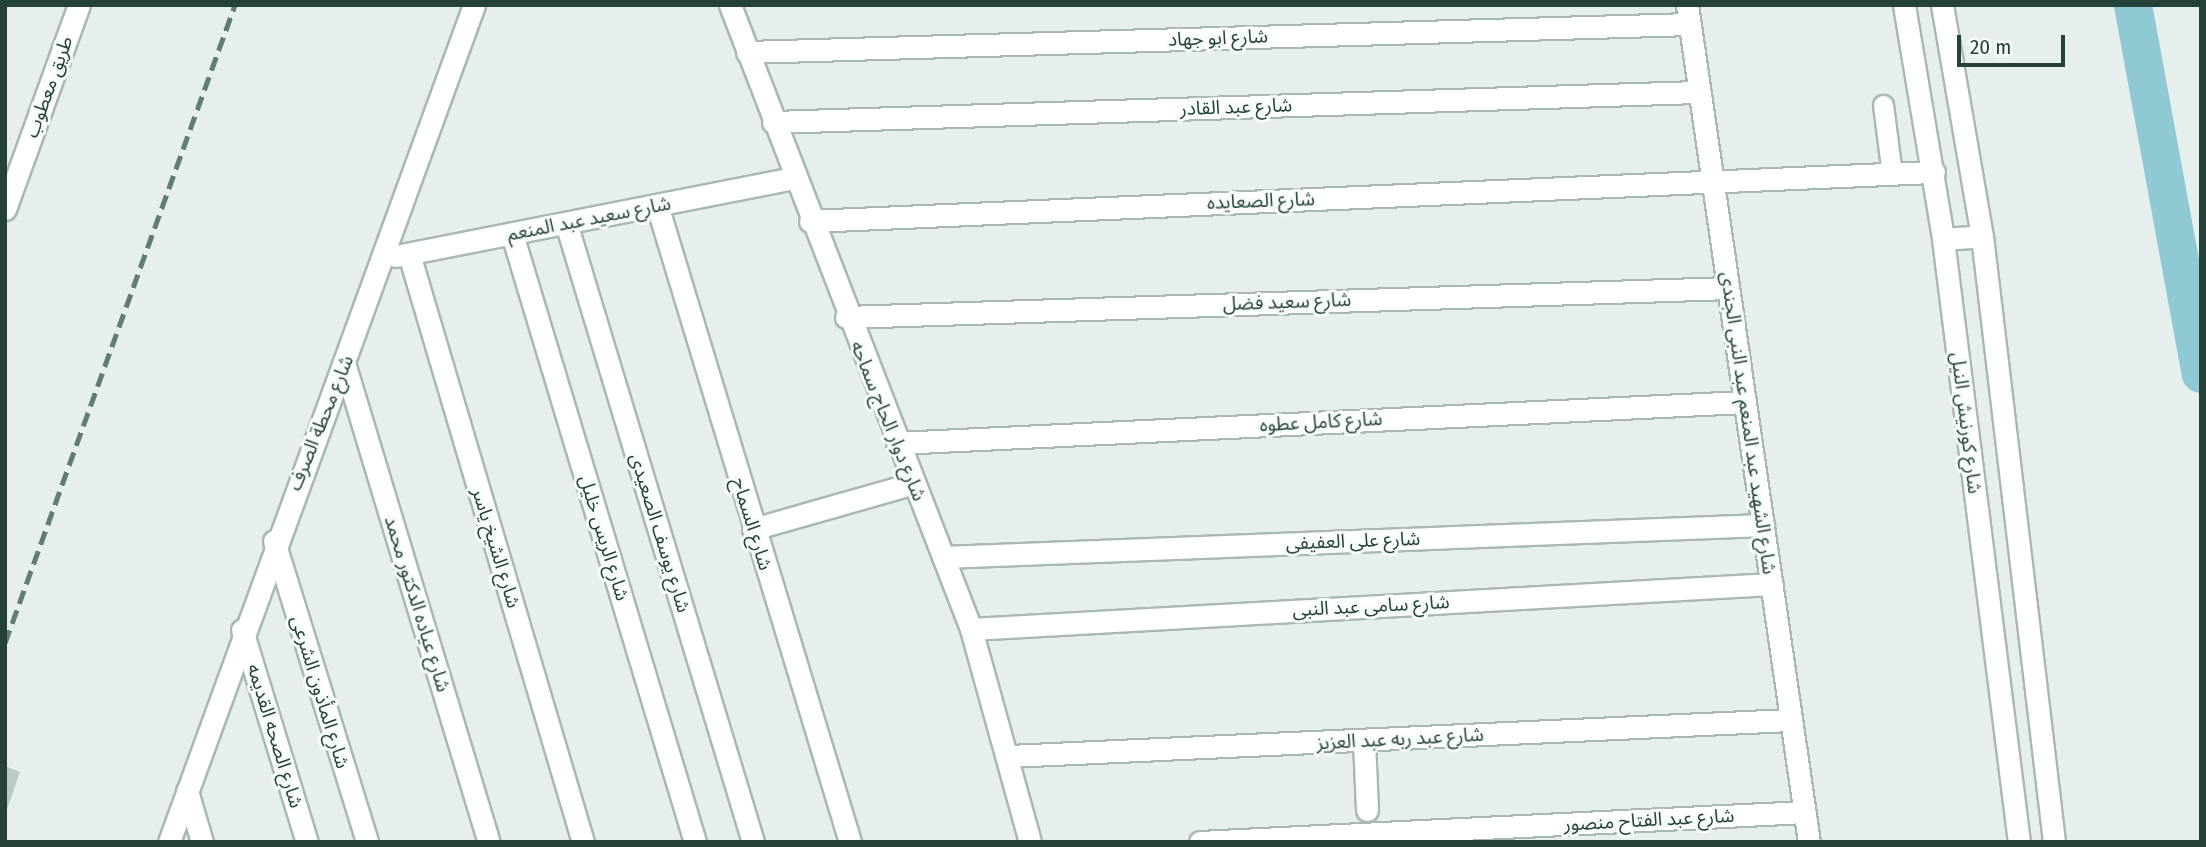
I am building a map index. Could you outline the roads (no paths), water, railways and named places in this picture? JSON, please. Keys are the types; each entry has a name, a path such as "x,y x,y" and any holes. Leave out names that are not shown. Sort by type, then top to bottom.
{"street":[{"name":"طريق معطوب","path":"5,209 79,5"},
{"name":"شارع محطة الصرف","path":"169,842 274,541 345,366 474,5"},
{"name":"شارع دوار الحاج سماحه","path":"730,5 846,317 971,628 1009,756 1030,842"},
{"name":"شارع كورنيش النيل","path":"1905,5 1934,172 2018,842"},
{"name":"شارع كورنيش النيل","path":"1942,5 1982,236 2054,842"},
{"name":"شارع ابو جهاد","path":"747,52 1688,15"},
{"name":"شارع الشهيد عبد المنعم عبد النبى الجندى","path":"1688,15 1808,842"},
{"name":"شارع عبد القادر","path":"773,122 1699,92"},
{"name":"شارع الصعايده","path":"810,221 1934,172"},
{"name":"شارع سعيد عبد المنعم","path":"383,259 795,178"},
{"name":"شارع السماح","path":"657,205 850,842"},
{"name":"شارع يوسف الصعيدى","path":"566,223 753,842"},
{"name":"شارع الريس خليل","path":"512,234 695,842"},
{"path":"1943,239 1982,236"},
{"name":"شارع الشيخ ياسر","path":"409,254 583,842"},
{"name":"شارع سعيد فضل","path":"846,317 1728,288"},
{"name":"شارع عياده الدكتور محمد","path":"345,366 489,842"},
{"name":"شارع كامل عطوه","path":"897,443 1745,402"},
{"path":"753,529 914,483"},
{"name":"شارع على العفيفى","path":"943,557 1763,525"},
{"name":"شارع المأذون الشرعى","path":"274,541 367,842"},
{"name":"شارع سامى عبد النبى","path":"971,628 1772,584"},
{"name":"شارع الصحه القديمه","path":"243,630 307,842"},
{"name":"شارع عبد ربه عبد العزيز","path":"1009,756 1791,720"},
{"path":"1364,741 1367,810"},
{"path":"2007,754 2043,751"},
{"path":"187,792 202,842"},
{"name":"شارع عبد الفتاح منصور","path":"1200,842 1804,812"}],"lane":[{"path":"1882,105 1892,174"}],"waterway":[{"path":"2133,5 2201,374"}],"railway":[{"path":"5,643 235,5"}]}
